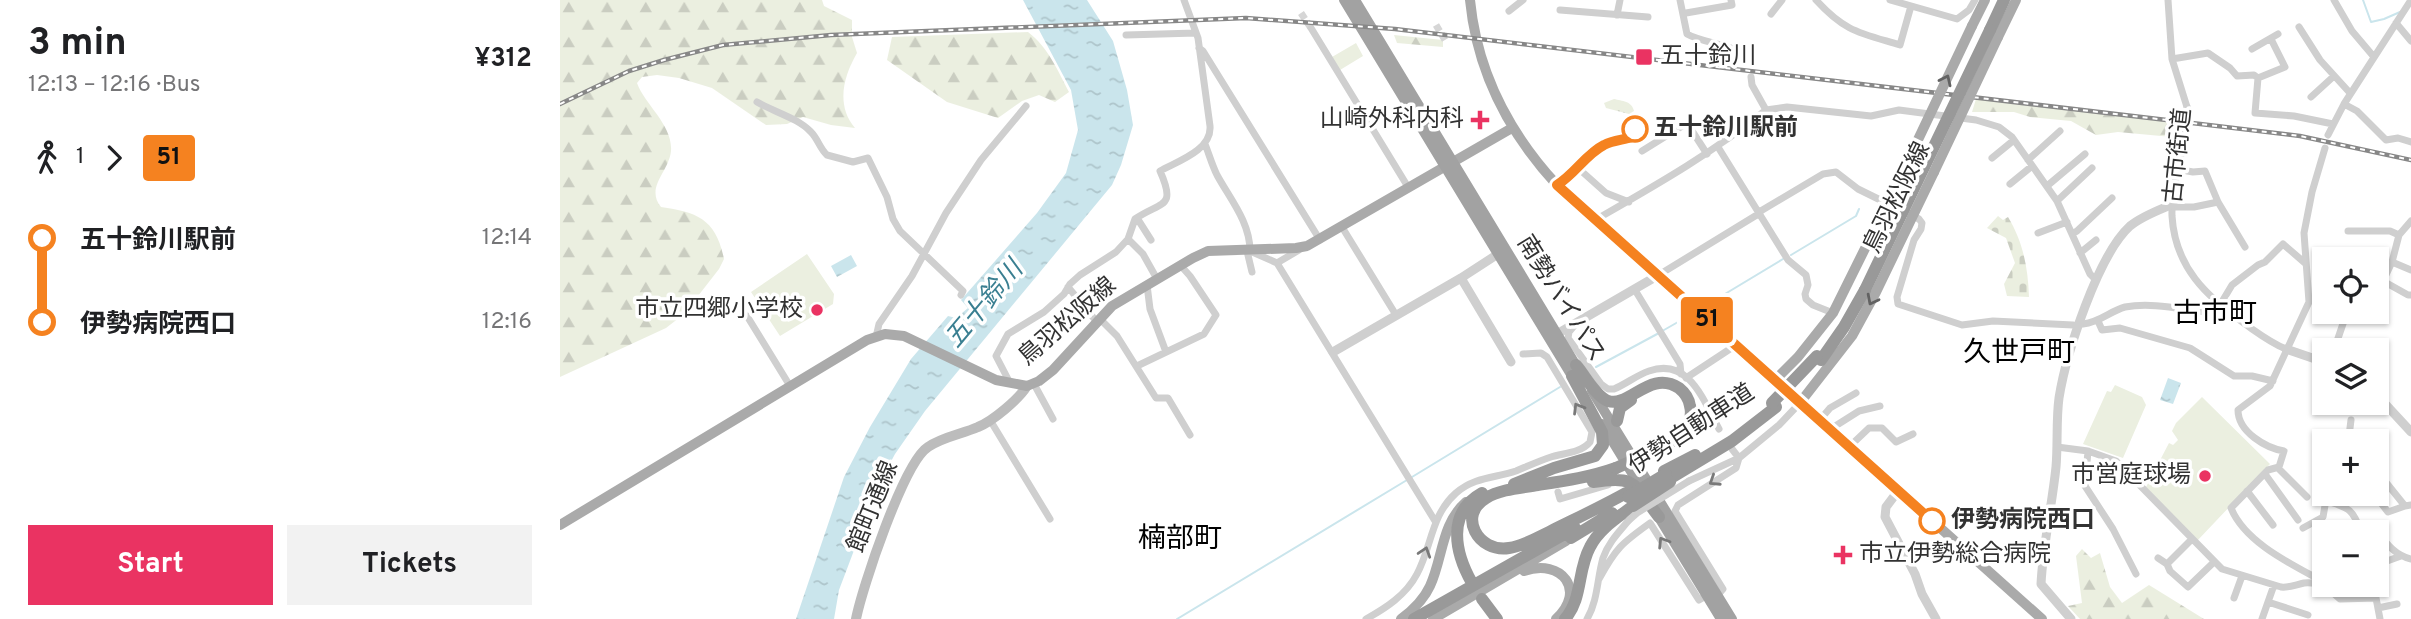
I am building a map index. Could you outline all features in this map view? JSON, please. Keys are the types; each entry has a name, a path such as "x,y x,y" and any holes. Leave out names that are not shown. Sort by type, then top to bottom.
{"highway":[{"name":"南勢バイパス","path":"1344,0 1557,334 1655,520 1732,619"},
{"name":"南勢バイパス","path":"1355,0 1498,254 1658,499 1711,595 1721,619"},
{"name":"伊勢自動車道","path":"1667,476 1697,463 1739,436 1774,405 1819,358 1863,289 1986,30 1997,0"},
{"name":"伊勢自動車道","path":"1986,30 2004,0"},
{"path":"1511,487 1616,466 1675,439 1689,422 1690,404 1682,391 1670,384 1655,384 1619,401 1611,402 1574,370"},
{"path":"1474,582 1459,555 1456,530 1463,511 1481,497 1554,468 1591,458 1601,449 1602,432 1574,370"},
{"path":"1651,451 1672,437 1682,426 1686,409 1679,394 1672,390 1659,388 1644,392 1622,405 1618,412 1617,421 1658,499"},
{"name":"伊勢自動車道","path":"1667,476 1774,405"},
{"path":"1481,497 1475,509 1474,530 1486,545 1507,548 1629,500 1667,476"},
{"path":"1511,487 1546,489 1623,479 1633,484 1655,520"},
{"name":"伊勢自動車道","path":"1566,541 1629,500"},
{"name":"伊勢自動車道","path":"1414,619 1629,500"},
{"path":"1565,619 1576,602 1590,546 1629,500"},
{"path":"1480,598 1497,619"}],"main road":[{"path":"1470,0 1482,59 1491,87 1512,128 1543,170 1657,276 1776,379 1799,404 2042,619"},
{"name":"鳥羽松阪線","path":"1799,404 1852,336 1934,172 1986,30 1985,0"},
{"name":"鳥羽松阪線","path":"1776,379 1798,357 1833,313 1896,186 1986,30 2016,0"},
{"name":"鳥羽松阪線","path":"876,337 895,334 918,342 996,380 1030,385 1053,370 1112,306 1208,251 1302,248 1512,128"},
{"path":"560,525 876,337"},
{"name":"館町通線","path":"856,619 899,492 916,459 927,447 981,426 1019,397 1030,385"},
{"path":"1401,619 1419,603 1431,585 1453,517 1461,506 1481,497"},
{"path":"1480,598 1566,541"},
{"path":"1433,619 1480,598 1520,572 1539,567 1551,568 1564,577 1569,589 1568,603 1556,619"},
{"path":"1480,598 1505,619"}],"street":[{"path":"1011,384 996,356 1007,334 1044,312 1080,275 1116,252 1128,239 1137,218 1159,207 1168,195 1160,171 1205,144 1211,134 1196,33 1184,0"},
{"path":"1509,11 1523,0"},
{"path":"1617,15 1619,0"},
{"path":"1680,0 1687,34 1709,44 1742,52 1751,58 1752,62"},
{"path":"1686,13 1732,5 1731,0"},
{"path":"1771,13 1782,0"},
{"path":"1816,0 1851,30 1900,45 1911,6"},
{"path":"1892,0 1957,19 1969,10 1975,0"},
{"name":"古市街道","path":"2168,0 2172,59 2187,107 2172,205 2174,230 2186,266 2198,285 2260,335 2286,349 2312,358"},
{"path":"2334,0 2352,31 2374,57"},
{"path":"2328,135 2350,93 2411,0"},
{"path":"1560,10 1648,17"},
{"path":"2396,23 2410,37"},
{"path":"2299,27 2320,60 2350,93"},
{"path":"1311,28 1408,187"},
{"path":"1126,35 1196,33"},
{"path":"2252,49 2275,36 2285,67 2258,78"},
{"path":"1199,48 1320,240"},
{"path":"2172,59 2208,53 2237,76 2254,75 2258,78"},
{"path":"2311,97 2334,76"},
{"path":"1751,77 1752,85 1766,110"},
{"path":"2258,78 2255,113 2294,116 2333,124"},
{"path":"757,102 800,122 813,134 827,155 853,162 868,158 887,197 893,219 911,243 926,253 963,290 961,295"},
{"path":"2344,103 2357,111 2386,140 2398,138 2411,142"},
{"path":"876,337 879,324 926,253 946,213 981,160 1026,106"},
{"path":"1595,220 1707,155 1766,110 1787,107 1871,116 1899,110 1955,116 1991,123 2014,140 2057,201 2090,274 2096,280"},
{"path":"1640,140 1644,148 1686,123 1707,155"},
{"path":"2010,184 2060,131"},
{"path":"1993,158 2014,140"},
{"path":"1205,144 1216,173 1245,226 1252,272"},
{"path":"1718,147 1788,260 1806,275 1808,285 1805,296 1808,301 1833,313"},
{"path":"2312,575 2273,553 2241,522 2231,508 2268,470 2278,468 2282,463 2284,451 2276,450 2251,434 2239,422 2237,415 2238,410 2261,395 2273,381 2309,302 2303,240 2306,217 2325,148"},
{"path":"2047,186 2085,154"},
{"path":"1578,168 1606,192 1629,202"},
{"path":"2057,201 2092,168"},
{"path":"2176,170 2205,171 2218,202 2245,247"},
{"path":"1557,334 1832,171 1843,176 1854,187 1921,221 1922,226 1914,240 1897,297 1898,303 1962,325 1993,321 2074,325"},
{"path":"2072,234 2112,198"},
{"path":"2071,619 2041,584 2057,447 2059,400 2071,345 2096,280 2125,231 2144,217 2172,205 2194,207 2218,202"},
{"path":"1137,218 1151,240"},
{"path":"2389,268 2399,235 2411,221"},
{"path":"2038,233 2067,222"},
{"path":"1342,226 1396,315"},
{"path":"2348,231 2390,231 2399,235"},
{"path":"1128,239 1143,254 1152,282 1149,305 1166,352"},
{"path":"2080,253 2096,240"},
{"path":"2083,324 2098,321 2125,307 2160,307 2205,312 2218,303 2232,285 2265,262 2283,244 2305,263"},
{"path":"1278,263 1302,248"},
{"path":"1248,251 1278,263 1435,522"},
{"path":"1333,352 1498,254"},
{"path":"2392,262 2411,270"},
{"path":"1137,366 1204,334 1216,314 1181,267"},
{"path":"1461,278 1511,362"},
{"path":"2389,284 2411,295"},
{"path":"1068,287 1099,321 1117,336 1156,398 1168,398 1190,435"},
{"path":"1635,290 1681,364 1683,376"},
{"path":"747,316 790,386"},
{"path":"2098,321 2102,330 2120,328 2190,348 2234,376 2252,376 2273,381"},
{"path":"1577,323 1569,332 1568,338 1606,388 1614,389 1655,370 1667,369 1683,376 1699,388 1719,429"},
{"path":"1683,376 1736,345"},
{"path":"1366,619 1407,589 1418,571 1435,522 1451,498 1471,482 1553,461 1585,448 1592,439 1592,432 1547,357 1541,353 1523,354"},
{"path":"1030,385 1053,419"},
{"path":"1819,421 1829,408 1856,393"},
{"path":"1587,619 1593,605 1605,553 1629,520 1689,481 1739,458 1793,413 1799,404"},
{"path":"1829,430 1859,411 1880,406"},
{"path":"2389,408 2411,432"},
{"path":"990,420 1050,519"},
{"path":"2350,429 2351,420"},
{"path":"1849,447 1869,428 1882,428 1896,442 1913,433"},
{"path":"2057,447 2088,451 2120,464 2222,569 2288,588 2308,582 2319,585 2340,599 2376,598 2380,619"},
{"path":"1732,449 1739,458"},
{"path":"2088,451 2085,486 2113,529 2136,574"},
{"path":"1711,595 1675,511 1678,505 1736,468 1739,458"},
{"path":"2278,468 2306,497"},
{"path":"2265,474 2301,524 2323,517 2325,506"},
{"path":"1558,492 1560,499 1611,484 1622,484 1628,487 1655,520 1614,552 1599,579"},
{"path":"2383,506 2388,512 2408,506 2389,485"},
{"path":"1898,491 1886,507 1885,517 1936,619"},
{"path":"2247,491 2273,525"},
{"path":"2167,564 2192,539"},
{"path":"2389,545 2401,556 2411,559"},
{"path":"2389,559 2401,556"},
{"path":"2158,558 2188,587 2214,562"},
{"path":"2234,598 2242,576"},
{"path":"2262,619 2274,585"},
{"path":"1407,589 1412,597"},
{"path":"2268,602 2308,615"},
{"path":"2378,608 2397,604"}],"green space":[{"path":"560,0 822,0 824,6 852,20 852,37 857,53 848,72 844,91 845,110 855,128 803,117 787,124 766,125 712,88 679,78 657,75 642,77 637,83 668,132 670,142 669,159 657,186 657,200 661,207 695,215 710,226 724,259 684,314 666,328 560,377"},
{"path":"1028,32 1047,52 1069,92 1055,102 1039,95 1022,101 998,118 947,102 887,60 892,37"},
{"path":"1394,35 1443,40 1443,47 1397,43"},
{"path":"1356,43 1363,56 1340,70 1332,57"},
{"path":"1614,99 1629,103 1634,111 1629,114 1606,108 1604,103"},
{"path":"1976,99 2177,122 2172,137 2118,132 2096,135 2071,121 2030,117 2014,112 1972,112"},
{"path":"1998,216 2003,220 2008,217 2021,245 2029,297 2007,296 2004,284 2015,263 2006,238 1987,228"},
{"path":"807,254 834,294 833,304 780,336 751,292"},
{"path":"2115,385 2142,397 2146,405 2123,458 2083,444 2107,391 2111,392"},
{"name":"市営庭球場","path":"2202,397 2270,464 2197,541 2146,487 2169,443 2173,445 2178,440 2172,431 2176,423"},
{"path":"2082,549 2091,558 2100,553 2110,587 2122,603 2149,585 2204,619 2080,619 2068,606 2082,603 2076,556"}],"water":[{"path":"1023,0 1087,0 1113,41 1127,90 1133,125 1121,165 1112,185 925,411 895,454 871,499 839,590 834,619 796,619 844,477 911,359 948,316 956,318 968,308 961,300 1037,213 1066,173 1078,130 1071,90"},
{"path":"851,255 857,266 837,277 831,266"},
{"path":"2168,378 2181,383 2173,404 2160,400"}],"waterway":[{"path":"2363,0 2371,22 2400,12"},
{"path":"1791,255 1856,216 1859,209"},
{"path":"1700,309 1783,259"},
{"path":"1664,330 1692,314"},
{"path":"1596,367 1659,333"},
{"path":"1412,477 1560,387"},
{"path":"1177,619 1407,480"}],"tunnel":[{"path":"1301,13 1311,28"},
{"path":"1436,25 1445,40"}],"railway":[{"path":"560,104 629,71 723,45 831,35 1246,18 1395,29 2300,136 2411,160"}],"bus line":[{"name":"51","path":"1635,129 1632,137 1608,143 1597,150 1570,177 1557,185 1932,521"}],"place":[{"name":"五十鈴川","path":"1644,57"},
{"name":"山崎外科内科","path":"1480,120"},
{"name":"五十鈴川駅前","path":"1635,129"},
{"name":"市立四郷小学校","path":"817,310"},
{"name":"市営庭球場","path":"2205,476"},
{"name":"伊勢病院西口","path":"1932,521"},
{"name":"市立伊勢総合病院","path":"1843,555"}],"district":[{"name":"古市町","path":"2215,315"},
{"name":"久世戸町","path":"2019,354"},
{"name":"楠部町","path":"1180,540"}]}
